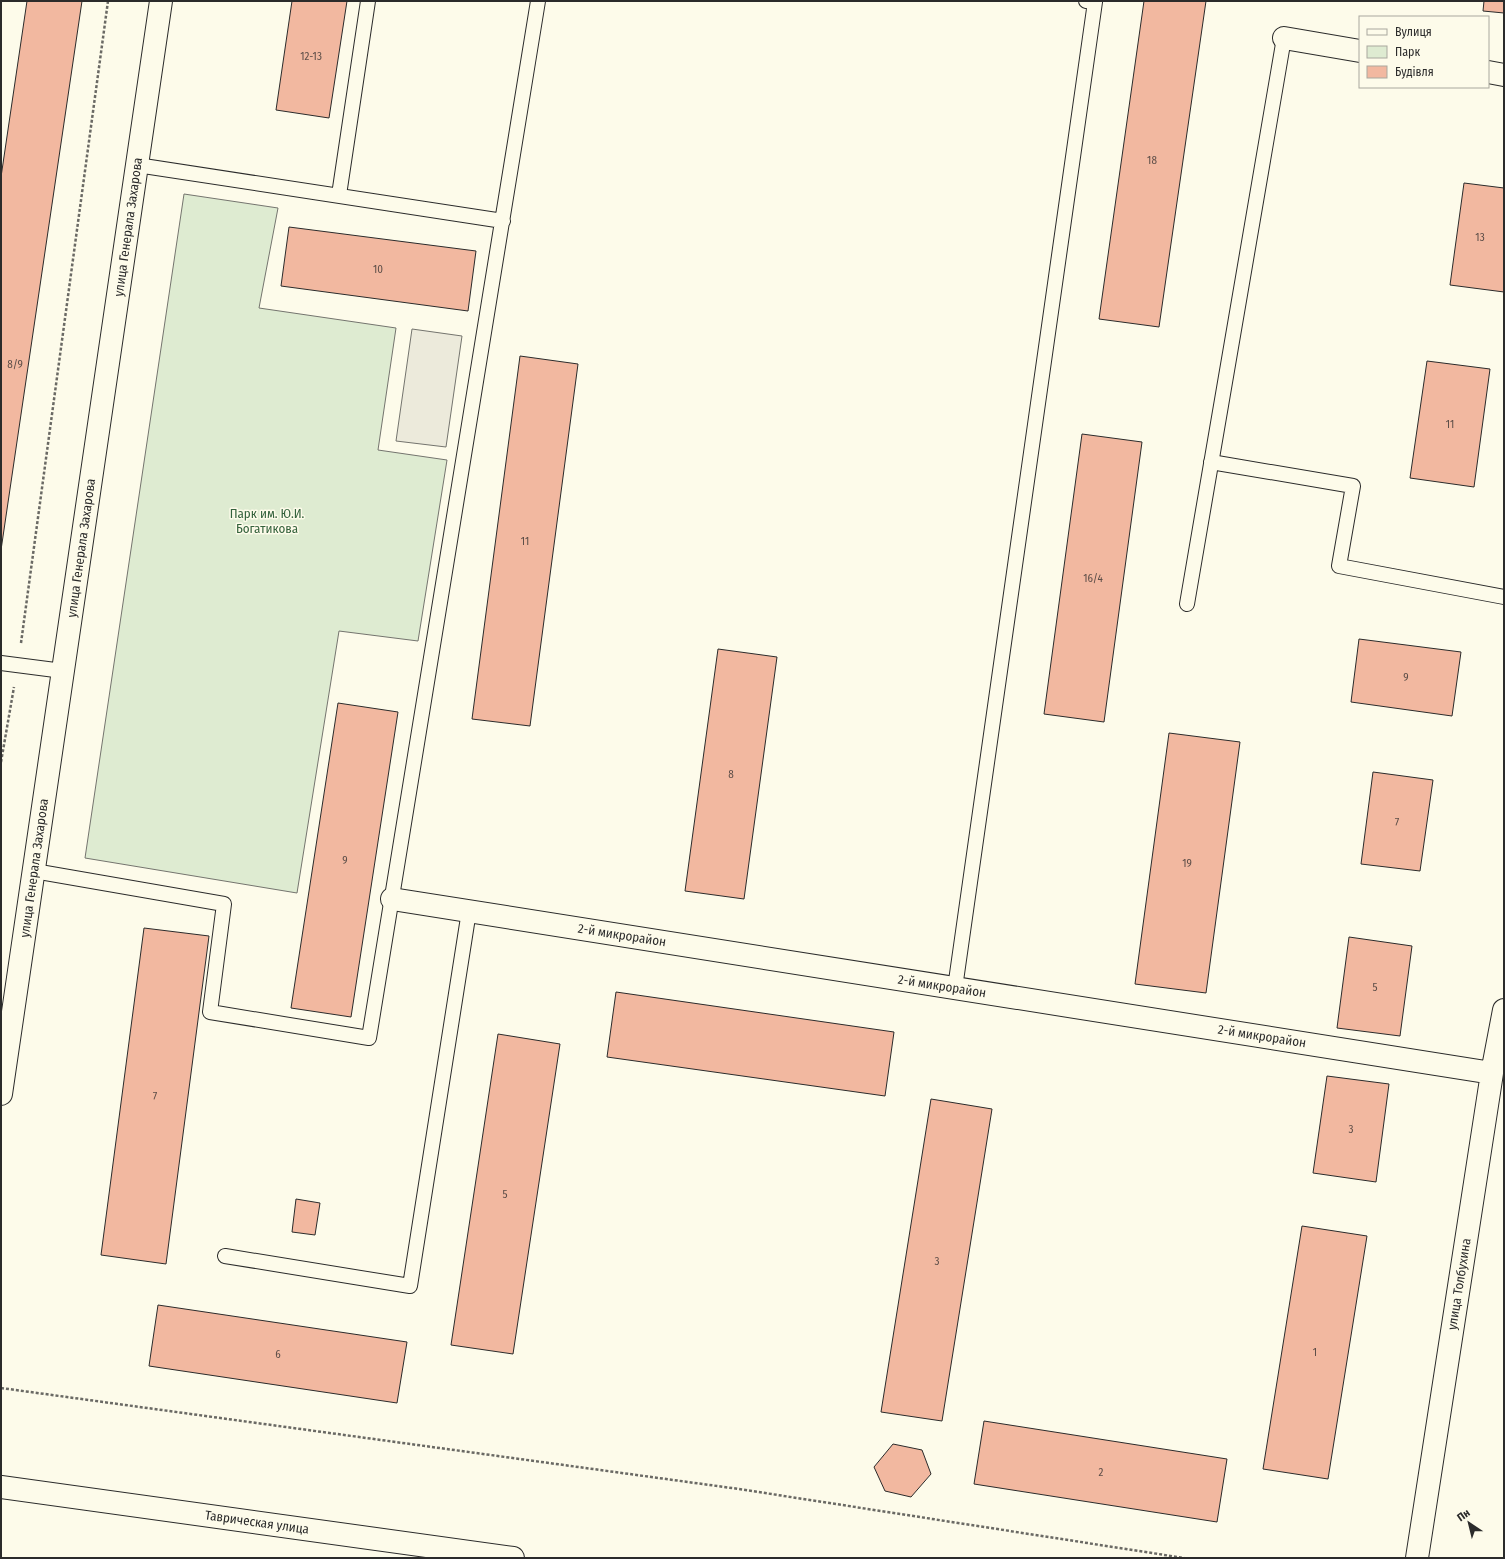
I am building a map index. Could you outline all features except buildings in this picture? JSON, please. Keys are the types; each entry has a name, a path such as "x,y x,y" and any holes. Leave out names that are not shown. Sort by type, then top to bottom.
{"main road":[{"name":"улица Генерала Захарова","path":"1,1094 161,1"},
{"path":"1284,38 1359,51"},
{"path":"1489,72 1504,75"},
{"name":"2-й микрорайон","path":"392,899 1492,1073"},
{"name":"улица Толбухина","path":"1417,1558 1492,1073 1504,1010"},
{"name":"Таврическая улица","path":"1,1487 513,1558"}],"lane":[{"path":"339,195 368,1"},
{"path":"34,871 224,904 210,1012 369,1038 538,1"},
{"path":"954,988 1095,2 1086,1"},
{"path":"1187,604 1284,38"},
{"path":"137,164 503,220"},
{"path":"1211,462 1353,486 1340,566 1504,597"},
{"path":"1,663 63,671"},
{"path":"225,1256 410,1286 468,911"}],"path":[{"path":"1,762 18,665 108,1"},
{"path":"1,1388 739,1489 1184,1558"}],"green space":[{"name":"Парк им. Ю.И. Богатикова","path":"184,194 278,208 259,308 396,328 378,450 447,460 418,641 339,631 297,893 85,858"}],"shaded area":[{"path":"412,329 462,336 446,447 396,441"}]}
